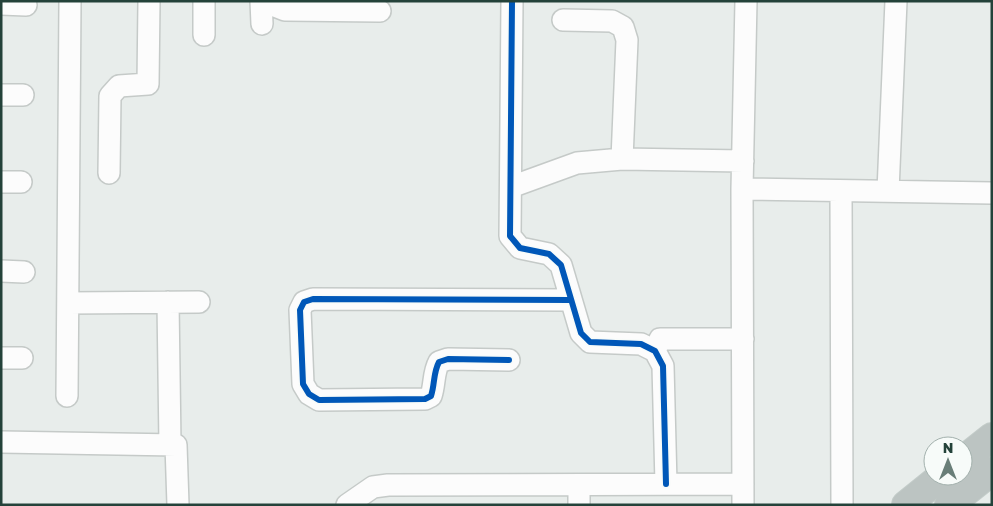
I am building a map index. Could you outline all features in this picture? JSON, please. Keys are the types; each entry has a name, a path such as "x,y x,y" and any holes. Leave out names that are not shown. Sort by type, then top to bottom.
{"highway":[{"path":"973,452 992,437"},
{"path":"949,505 992,470"},
{"path":"906,505 930,486"}],"street":[{"path":"67,396 70,1"},
{"path":"109,174 110,96 119,86 148,84 149,1"},
{"path":"204,1 204,35"},
{"path":"262,24 261,1 285,10 380,11"},
{"path":"512,1 510,236 520,248 549,254 561,265 581,333 590,342 641,344 655,351 663,366 666,484"},
{"path":"346,505 373,487 388,485 579,495 666,484 743,494 742,189 746,1"},
{"path":"888,191 896,1"},
{"path":"1,4 26,5"},
{"path":"563,20 612,21 623,27 627,40 622,159"},
{"path":"1,95 23,95"},
{"path":"511,186 577,162 622,159 743,161"},
{"path":"742,189 992,192"},
{"path":"841,190 842,505"},
{"path":"1,271 24,272"},
{"path":"510,360 448,359 439,362 435,370 434,388 431,396 425,399 319,400 309,394 303,384 300,310 304,302 313,299 571,300"},
{"path":"168,302 170,445"},
{"path":"68,303 199,302"},
{"path":"655,351 660,339 743,339"},
{"path":"1,442 176,445 178,505"}],"cycle path":[{"path":"512,1 510,236 520,248 549,254 561,265 581,333 590,342 641,344 655,351 663,366 666,484"},
{"path":"509,360 448,359 439,362 431,396 425,399 319,400 309,394 303,384 300,310 304,302 313,299 571,300"}]}
